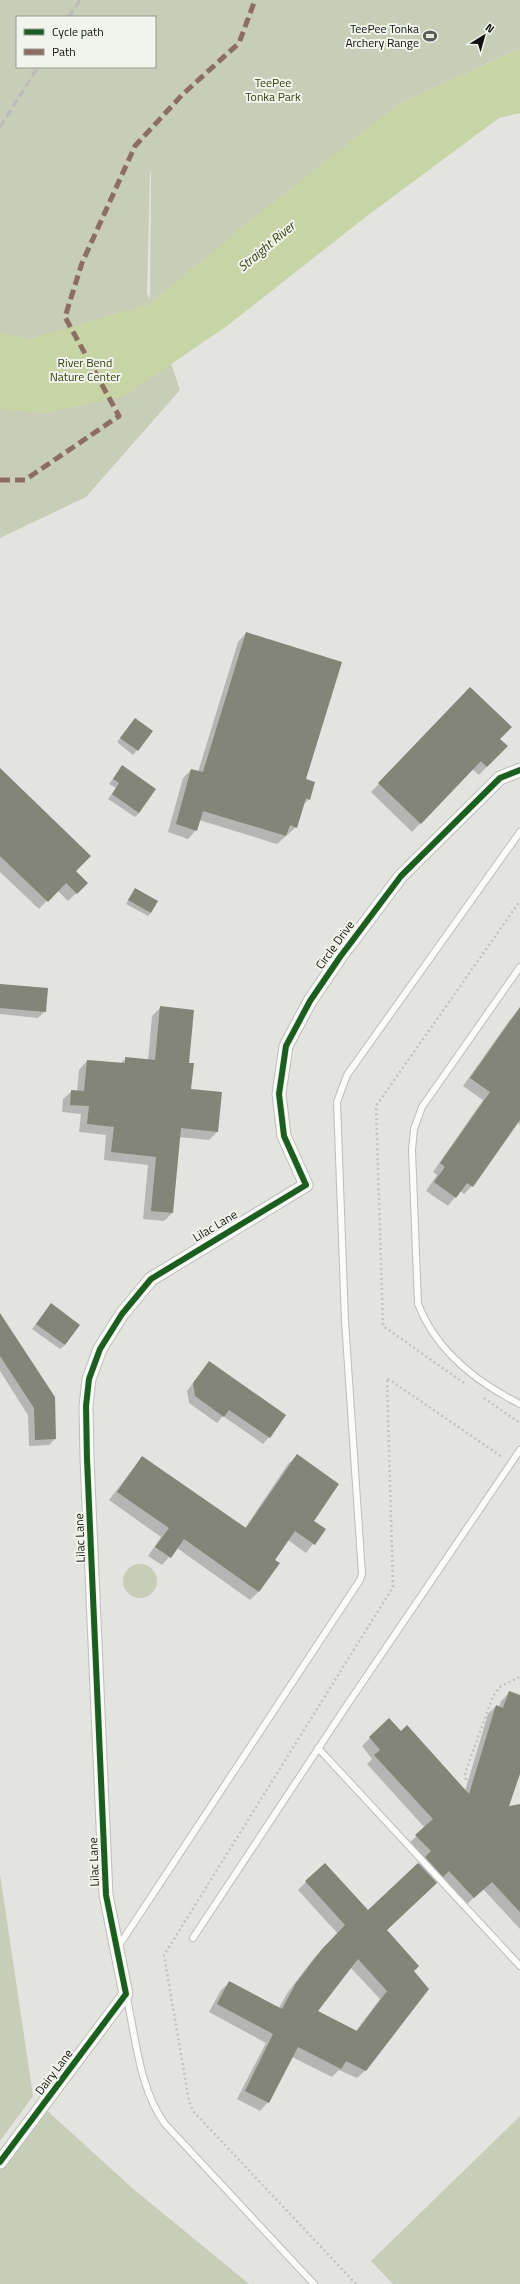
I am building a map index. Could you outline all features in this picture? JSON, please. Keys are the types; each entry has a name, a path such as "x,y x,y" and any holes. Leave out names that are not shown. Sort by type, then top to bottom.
{"street":[{"name":"Circle Drive","path":"306,1185 284,1136 279,1094 286,1046 310,1001 340,956 401,876 500,778 520,770"},
{"name":"Lilac Lane","path":"126,1994 106,1887 87,1459 86,1406 89,1379 100,1349 122,1314 151,1279 306,1185"},
{"name":"Dairy Lane","path":"0,2162 126,1994"}],"lane":[{"path":"117,1948 360,1580 362,1574 345,1321 337,1102 347,1075 520,832"},
{"path":"520,967 422,1107 414,1129 412,1150 418,1304 423,1317 449,1355 461,1367 520,1404"},
{"path":"193,1938 318,1748 520,1450"},
{"path":"318,1748 520,1966"},
{"path":"126,1994 146,2089 154,2108 165,2124 314,2284"}],"path":[{"path":"356,2284 193,2111 189,2101 164,1955 393,1587 387,1378 511,1463"},
{"path":"466,1780 465,1773 493,1696 501,1686 520,1677"}],"green space":[{"path":"0,0 520,0 520,48 399,104 151,303 180,390 86,497 0,538","holes":["150,172 150,301 147,293"]},
{"path":"137,1564 143,1564 147,1565 154,1571 157,1581 156,1588 150,1595 143,1598 137,1598 133,1597 126,1591 123,1584 123,1578 124,1574 130,1567"},
{"path":"0,1874 33,2096 0,2141"},
{"path":"42,2106 131,2187 249,2284 0,2284 0,2163"},
{"path":"520,2116 520,2284 393,2284 371,2261"}],"water":[{"name":"Straight River","path":"520,48 520,113 499,118 367,216 227,326 124,396 47,413 0,410 0,332 29,339 150,304 262,211 399,104"}],"building":[{"path":"246,632 342,662 306,779 315,782 310,800 306,798 297,828 290,825 286,836 203,811 197,831 176,824 191,769 203,772"},
{"path":"470,687 512,727 500,739 508,746 487,767 481,761 421,824 378,783"},
{"path":"135,718 153,731 138,751 120,738"},
{"path":"122,765 156,789 139,813 112,794 119,783 113,779"},
{"path":"0,768 91,856 76,871 88,883 77,894 66,883 48,902 0,856"},
{"path":"135,888 158,901 151,913 128,900"},
{"path":"0,984 48,988 46,1012 0,1008"},
{"path":"160,1006 194,1010 189,1063 194,1063 191,1089 222,1092 218,1132 181,1128 173,1213 151,1211 156,1157 111,1152 114,1127 87,1124 89,1106 70,1105 71,1090 84,1091 87,1060 125,1063 125,1057 155,1060"},
{"path":"520,1007 520,1120 473,1187 467,1183 456,1198 434,1182 445,1167 440,1163 490,1092 470,1078"},
{"path":"51,1303 80,1325 65,1345 36,1324"},
{"path":"0,1313 55,1397 56,1439 35,1440 34,1408 0,1356"},
{"path":"209,1361 286,1415 270,1438 229,1410 224,1417 195,1396 193,1383"},
{"path":"297,1454 339,1484 314,1521 326,1529 315,1545 295,1531 275,1560 280,1563 259,1592 184,1539 171,1558 155,1547 169,1528 117,1492 142,1456 246,1528"},
{"path":"509,1691 520,1695 520,1774 509,1806 520,1804 520,1912 492,1882 474,1898 449,1871 443,1877 425,1857 431,1851 415,1835 433,1819 374,1755 380,1750 369,1737 389,1718 401,1731 407,1725 469,1794 496,1705 503,1708"},
{"path":"325,1863 368,1910 418,1863 437,1883 387,1930 419,1966 414,1971 429,1989 366,2071 346,2061 341,2069 298,2047 269,2103 245,2091 273,2034 217,2004 229,1981 282,2009 296,1983 322,1949 345,1925 305,1881","holes":["358,1959 387,1991 357,2031 318,2011"]}],"railway":[{"path":"70,16 80,0"},
{"path":"0,127 37,68"}],"marked path":[{"path":"0,480 25,480 119,416 65,317 82,263 135,146 182,95 239,43 255,0"}],"cycle path":[{"path":"0,2162 126,1994 106,1895 87,1459 86,1406 89,1379 100,1349 122,1314 151,1279 306,1185 284,1136 279,1094 286,1046 310,1001 340,957 401,876 500,778 520,770"}],"place":[{"name":"TeePee Tonka Archery Range","path":"430,36"}],"park label":[{"name":"TeePee Tonka Park","path":"273,90"},
{"name":"River Bend Nature Center","path":"85,370"}]}
